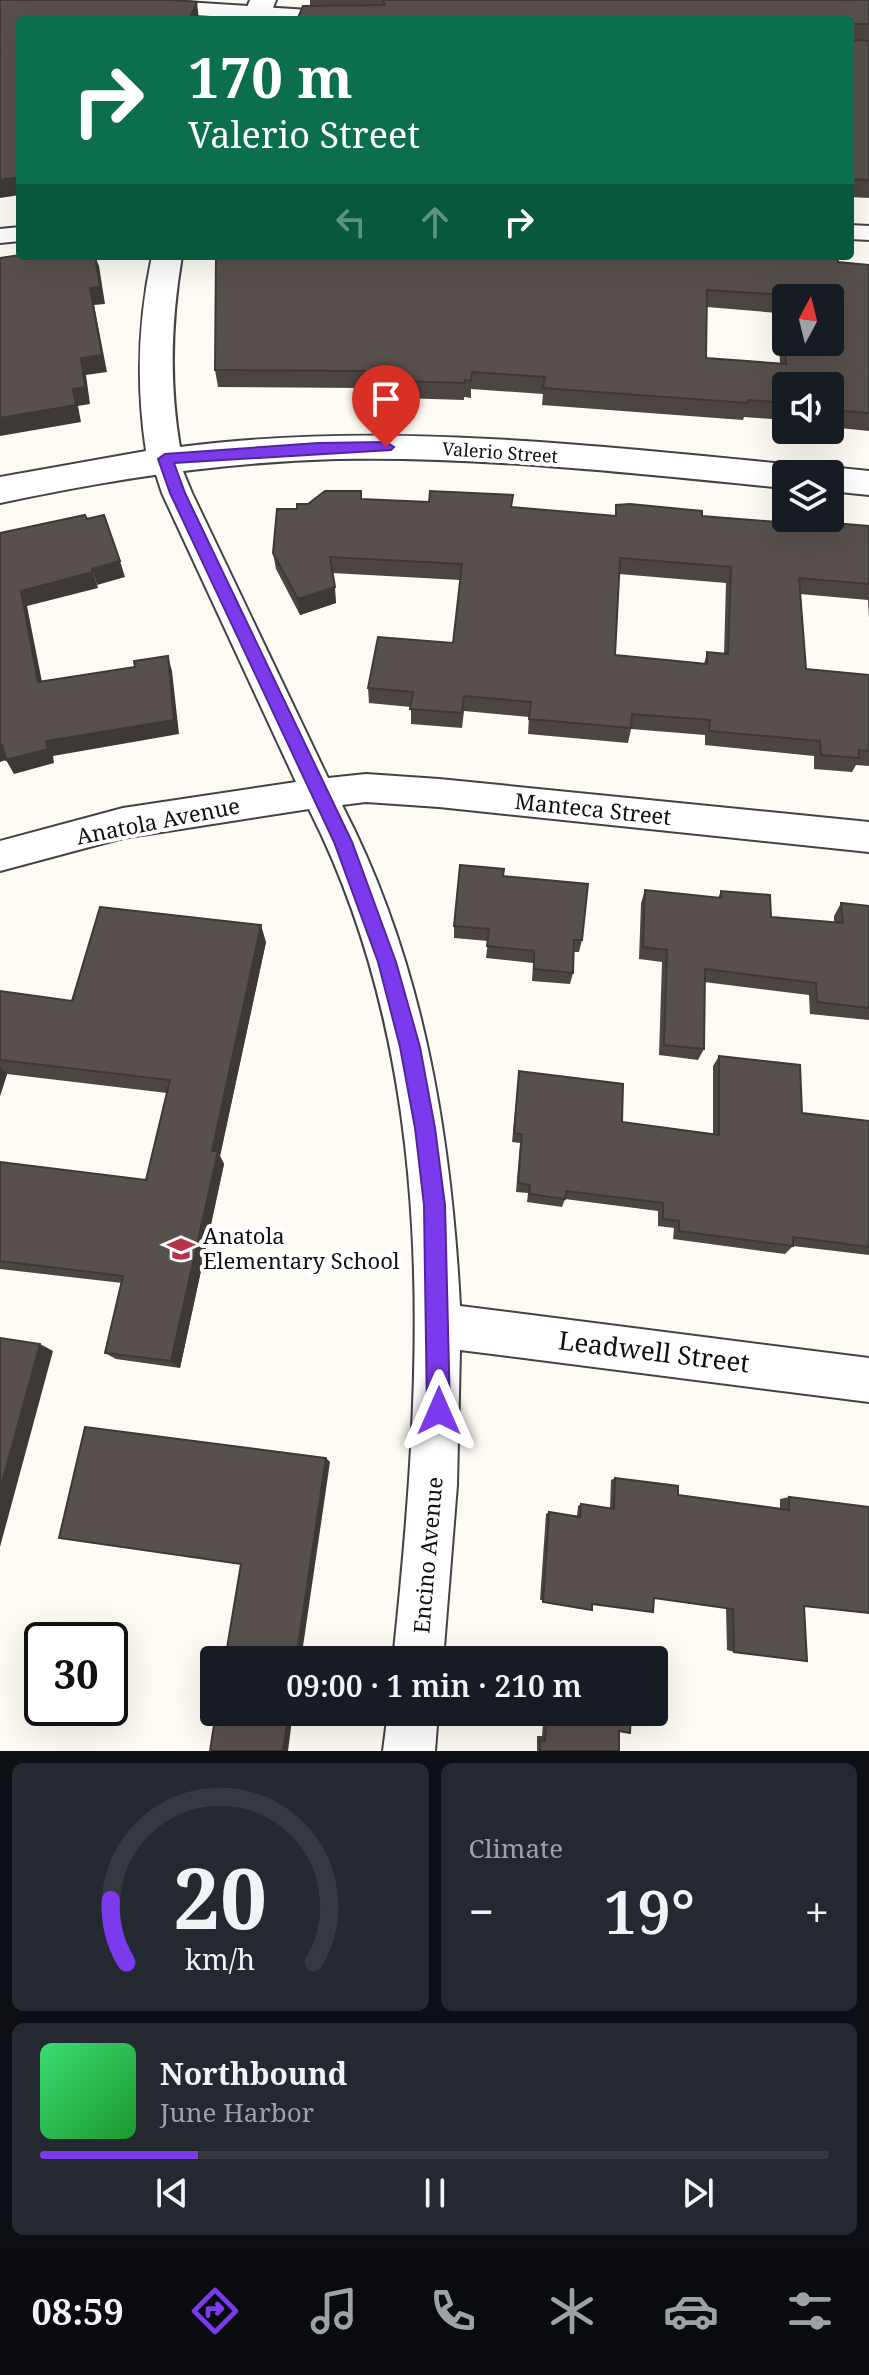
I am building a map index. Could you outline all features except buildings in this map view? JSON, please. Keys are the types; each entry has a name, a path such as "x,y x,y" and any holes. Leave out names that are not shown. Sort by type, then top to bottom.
{"street":[{"path":"134,6 322,16"},
{"name":"Encino Avenue","path":"166,260 153,341 155,402 165,459 177,493 354,869 387,962 410,1047 425,1128 434,1205 439,1325 438,1425 419,1646"},
{"name":"Valerio Street","path":"0,490 165,459 318,448 482,450 772,475"},
{"path":"844,480 869,483"},
{"name":"Manteca Street","path":"317,793 366,788 439,793 869,837"},
{"name":"Anatola Avenue","path":"0,856 123,823 317,793"},
{"name":"Leadwell Street","path":"439,1325 869,1380"},
{"path":"409,1751 412,1726"}],"place":[{"name":"Anatola Elementary School","path":"181,1249"}],"route":[{"path":"386,447 318,448 165,459 177,493 317,793 343,842 387,962 410,1047 425,1128 434,1205 439,1411"}]}
